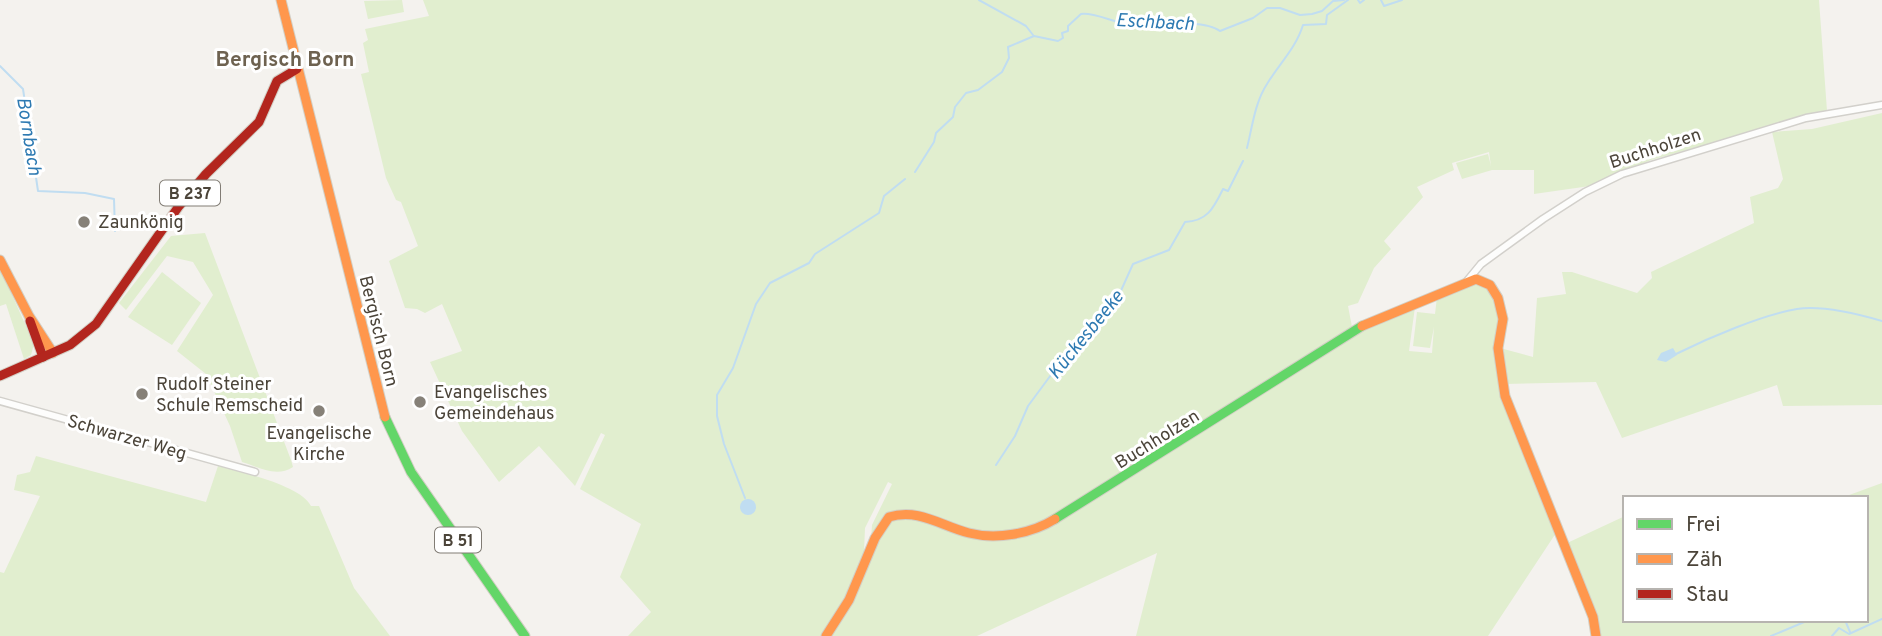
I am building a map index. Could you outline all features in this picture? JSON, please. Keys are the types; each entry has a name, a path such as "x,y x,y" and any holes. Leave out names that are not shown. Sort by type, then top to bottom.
{"main road":[{"name":"Bergisch Born","path":"281,0 375,384 391,435 419,485 525,636"},
{"name":"B 237","path":"0,376 53,353 83,336 103,315 179,206 206,174 259,122 277,81 297,69"},
{"path":"0,260 29,316 53,353"},
{"path":"1466,282 1476,279 1485,282 1494,288 1498,298 1503,319 1498,348 1505,396 1593,617 1596,636"},
{"name":"Buchholzen","path":"826,636 849,600 867,555 885,522 898,513 914,514 982,536 1007,535 1045,525 1296,370 1351,331 1466,282"},
{"path":"29,316 43,357"}],"street":[{"name":"Buchholzen","path":"1466,282 1481,264 1543,219 1585,192 1622,173 1806,118 1882,105"},
{"name":"Schwarzer Weg","path":"0,401 254,472"}],"green space":[{"path":"402,0 404,12 368,19 364,1"},
{"path":"423,0 1819,0 1827,111 1651,160 1590,186 1534,194 1534,170 1492,170 1462,179 1456,163 1488,154 1491,166 1489,152 1452,163 1454,170 1417,187 1423,197 1384,241 1391,249 1374,268 1358,303 1348,306 1352,327 1304,361 1043,523 1021,529 981,533 898,510 891,513 871,539 872,525 892,484 888,482 865,528 864,552 848,598 825,636 628,636 651,612 620,577 641,524 580,489 605,435 601,433 575,486 539,446 499,482 462,431 430,362 462,351 442,304 425,313 405,308 389,261 418,246 401,202 396,200 386,178 361,74 369,72 363,43 368,40 365,29 429,16"},
{"path":"1882,113 1882,405 1783,406 1777,385 1622,438 1596,382 1504,384 1500,348 1533,357 1537,298 1566,294 1562,272 1572,272 1637,293 1652,278 1651,272 1754,223 1750,197 1778,188 1783,179 1772,132 1812,129"},
{"path":"205,233 291,460 293,467 287,470 267,471 242,462 230,426 206,374 177,351 213,295 193,262 167,256 126,310 119,303 171,236"},
{"path":"0,268 34,344 31,355 24,359 6,304 0,306"},
{"path":"162,272 201,303 172,345 128,317"},
{"path":"1478,282 1491,289 1500,319 1499,366 1556,533 1488,636 1136,636 1157,553 977,636 830,636 885,528 895,518 918,519 974,538 1046,528 1166,455 1344,339 1415,307 1409,351 1432,353 1434,327 1430,348 1413,346 1417,312 1435,314 1437,297"},
{"path":"36,456 206,502 218,466 269,480 296,492 311,506 319,506 354,588 390,636 0,636 0,572 4,573 40,496 14,490 17,475 30,472"},
{"path":"1882,483 1882,636 1598,636 1565,544 1623,517 1623,622 1868,622 1868,496 1846,496"}],"water":[{"path":"1673,348 1677,355 1666,362 1657,360 1661,353"},
{"path":"748,499 754,501 754,513 748,515 742,513 740,507 742,501"}],"waterway":[{"path":"979,0 1026,26 1033,35"},
{"name":"Eschbach","path":"915,172 934,142 936,133 953,117 955,107 966,93 978,90 1002,72 1009,58 1008,47 1034,36 1058,41 1063,38 1062,33 1068,31 1068,26 1081,14 1096,15 1123,23 1201,25 1220,31 1253,18 1267,8 1280,8 1300,15 1312,14 1322,11 1333,1 1344,0"},
{"name":"Kückesbeeke","path":"1247,148 1254,115 1263,91 1292,49 1303,25 1326,24 1327,15 1348,0"},
{"name":"Eschbach","path":"1358,0 1360,3 1364,0"},
{"name":"Eschbach","path":"1381,0 1384,6 1402,0"},
{"name":"Bornbach","path":"0,66 23,89 38,191 85,193 114,199 115,231"},
{"name":"Kückesbeeke","path":"996,465 1015,436 1028,406 1079,337 1119,295 1133,264 1169,250 1185,222 1205,216 1223,189 1228,191 1243,161"},
{"name":"Eschbach","path":"745,498 724,444 717,416 717,395 733,368 756,304 770,283 809,263 815,254 879,213 884,196 905,179"},
{"path":"1676,354 1735,328 1797,309 1829,309 1882,321"},
{"path":"1832,636 1839,628 1849,634 1882,619"},
{"path":"1771,636 1804,622"},
{"path":"1846,622 1850,632"}],"traffic: fast":[{"path":"1055,519 1362,326"},
{"path":"385,417 411,472 525,636"}],"traffic: slow":[{"path":"281,0 385,417"},
{"path":"0,260 29,316 53,353"},
{"path":"1362,326 1476,279 1490,285 1498,298 1503,319 1498,348 1505,396 1593,617 1596,636"},
{"path":"826,636 849,600 875,538 889,517 920,516 969,533 990,536 1024,532 1055,519"}],"traffic: jam":[{"path":"0,376 70,345 96,324 179,206 206,174 259,122 277,81 297,69"},
{"path":"30,321 43,357"}],"place":[{"name":"Zaunkönig","path":"84,222"},
{"name":"Rudolf Steiner Schule Remscheid","path":"142,394"},
{"name":"Evangelisches Gemeindehaus","path":"420,402"},
{"name":"Evangelische Kirche","path":"319,411"}],"district":[{"name":"Bergisch Born","path":"285,59"}]}
